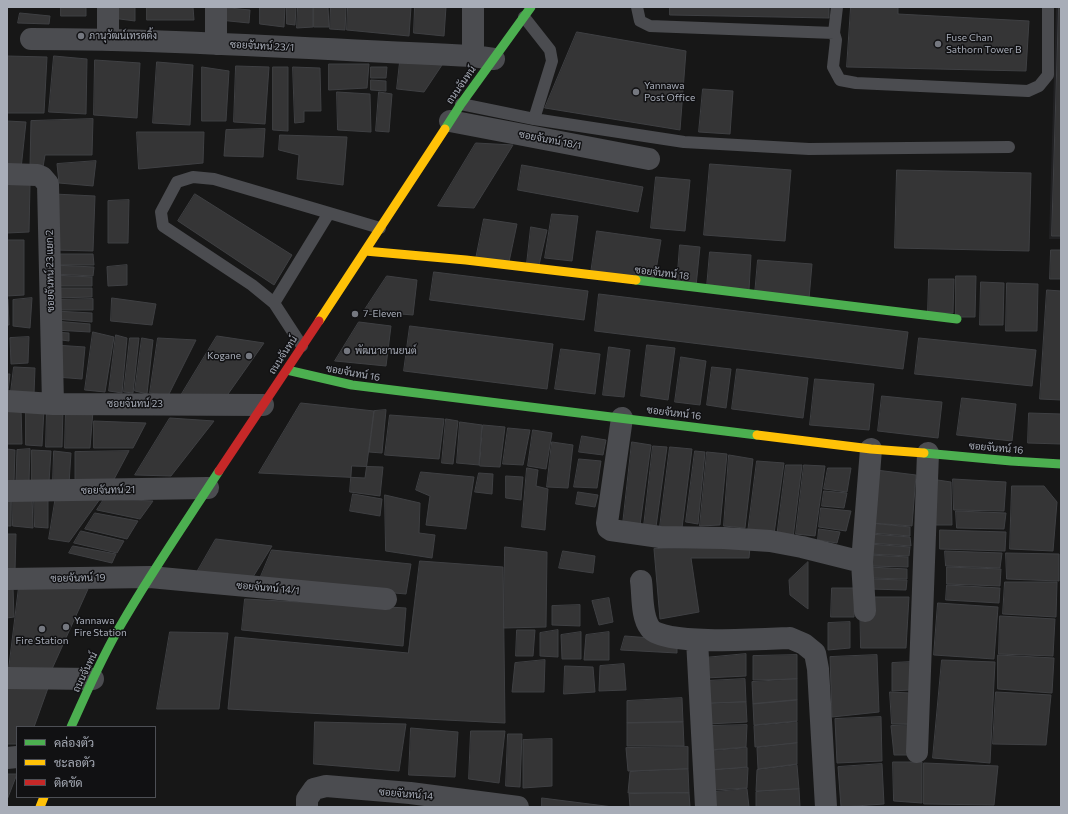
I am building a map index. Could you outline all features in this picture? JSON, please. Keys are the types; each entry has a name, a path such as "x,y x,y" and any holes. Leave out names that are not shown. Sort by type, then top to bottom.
{"street":[{"path":"108,7 108,39"},
{"path":"216,7 216,44"},
{"path":"473,7 483,57"},
{"name":"ถนนจันทน์","path":"71,726 121,624 150,577 455,112 483,57 524,17 531,7"},
{"name":"ซอยจันทน์ 23/1","path":"31,39 108,39 483,57"},
{"name":"ซอยจันทน์ 18/1","path":"455,112 649,159"},
{"name":"ซอยจันทน์ 23 แยก 2","path":"7,174 37,175 42,177 48,184 53,404"},
{"name":"ซอยจันทน์ 18","path":"365,251 466,260 957,319"},
{"name":"ซอยจันทน์ 16","path":"287,370 352,385 871,449 928,453 1011,462 1061,464"},
{"name":"ซอยจันทน์ 23","path":"7,402 53,404 263,405"},
{"path":"622,418 607,523 608,528 611,530 660,537 724,538 770,541 809,548 862,562"},
{"path":"865,612 862,562 871,449"},
{"path":"917,752 928,453"},
{"name":"ซอยจันทน์ 21","path":"7,491 208,488"},
{"name":"ซอยจันทน์ 19","path":"7,579 150,577"},
{"name":"ซอยจันทน์ 14/1","path":"150,577 386,598"},
{"path":"641,581 644,618 650,629 655,634 697,640 790,638 804,644 815,653 818,669 826,807"},
{"path":"697,640 706,807"},
{"path":"7,678 93,679"},
{"name":"ซอยจันทน์ 14","path":"307,807 307,799 314,789 326,786 410,793 514,807"}],"lane":[{"path":"637,7 640,21 650,26 834,33"},
{"path":"837,7 834,33 836,40 833,67 840,80 856,83 1028,91 1039,86 1048,74 1048,7"},
{"path":"524,17 550,50 552,61 534,119"},
{"path":"455,112 534,119 684,142 808,150 1009,147"},
{"path":"302,346 274,303 252,285 163,226 162,212 177,182 193,177 214,179 380,228"},
{"path":"274,303 329,213"}],"shaded area":[{"path":"1056,7 1061,7 1061,239 1049,239"}],"building":[{"path":"61,7 86,7 86,16 61,16"},
{"path":"112,7 135,7 135,21 112,18"},
{"path":"147,7 193,7 194,20 147,20"},
{"path":"219,7 250,10 249,23 219,20"},
{"path":"260,7 285,7 284,27 260,24"},
{"path":"287,7 296,7 295,25 287,24"},
{"path":"298,7 313,7 313,27 297,28"},
{"path":"314,7 328,7 329,27 314,27"},
{"path":"331,7 346,7 345,30 330,29"},
{"path":"348,7 411,7 409,36 347,30"},
{"path":"415,7 446,7 444,36 414,33"},
{"path":"670,7 829,7 829,18 670,15"},
{"name":"Fuse Chan Sathorn Tower B","path":"851,7 898,7 898,14 1029,21 1026,71 847,67"},
{"path":"1059,7 1061,7 1061,236 1052,236"},
{"path":"20,13 50,16 49,24 18,23"},
{"path":"577,32 686,51 680,130 545,108"},
{"path":"7,56 47,57 44,113 7,113"},
{"path":"54,56 87,59 86,114 49,112"},
{"path":"95,60 140,63 137,118 94,115"},
{"path":"157,62 193,65 190,125 153,123"},
{"path":"400,62 442,65 424,92 397,89"},
{"path":"329,64 369,64 367,88 329,90"},
{"path":"236,66 269,67 265,124 234,122"},
{"path":"202,67 229,71 226,121 202,121"},
{"path":"273,67 288,67 288,131 273,130"},
{"path":"293,67 320,68 321,111 304,111 304,122 295,123"},
{"path":"371,67 387,67 386,78 371,78"},
{"path":"371,80 386,81 386,91 371,90"},
{"path":"703,89 733,91 730,134 699,132"},
{"path":"337,92 370,94 371,132 338,130"},
{"path":"379,92 392,94 389,132 376,131"},
{"path":"93,119 92,155 45,155 43,167 30,166 31,121"},
{"path":"7,121 26,122 21,169 7,168"},
{"path":"265,129 263,157 224,156 226,130"},
{"path":"137,132 204,132 203,163 139,169"},
{"path":"280,135 347,137 343,185 297,179 299,155 279,150"},
{"path":"476,143 513,145 474,208 438,206"},
{"path":"96,161 93,186 59,183 57,164"},
{"path":"710,164 791,170 785,241 704,235"},
{"path":"522,165 643,187 638,212 518,190"},
{"path":"897,170 1031,173 1029,251 895,248"},
{"path":"656,177 690,180 685,231 651,228"},
{"path":"7,183 30,184 29,232 7,233"},
{"path":"54,194 95,196 93,251 54,250"},
{"path":"195,194 292,255 274,285 178,221"},
{"path":"129,200 128,243 108,243 108,201"},
{"path":"552,214 578,216 572,261 545,258"},
{"path":"484,219 517,224 509,262 476,259"},
{"path":"531,227 547,230 539,265 527,264"},
{"path":"597,231 661,240 654,282 591,273"},
{"path":"7,240 24,240 24,295 7,296"},
{"path":"680,245 700,247 696,286 677,285"},
{"path":"1051,250 1061,250 1061,279 1050,279"},
{"path":"710,252 751,255 749,290 707,287"},
{"path":"52,254 93,254 94,265 53,265"},
{"path":"758,260 812,264 809,299 755,294"},
{"path":"53,265 94,267 93,276 53,274"},
{"path":"127,265 127,285 108,286 107,267"},
{"path":"434,272 588,291 584,320 430,300"},
{"path":"53,275 92,277 92,286 54,286"},
{"path":"387,276 417,280 413,315 364,311"},
{"path":"956,276 976,276 975,317 956,317"},
{"path":"929,279 954,279 953,313 928,313"},
{"path":"981,282 1004,283 1003,325 980,325"},
{"path":"1007,283 1038,284 1037,331 1006,331"},
{"path":"55,288 92,288 92,297 54,298"},
{"path":"1047,290 1061,291 1061,400 1040,399"},
{"path":"599,294 908,332 903,369 595,331"},
{"path":"32,298 30,328 13,326 13,300"},
{"path":"112,298 156,304 152,325 111,321"},
{"path":"93,299 93,310 54,310 54,300"},
{"path":"8,300 9,325 7,325 7,301"},
{"path":"55,311 92,313 92,322 55,319"},
{"path":"54,321 90,324 90,332 54,330"},
{"path":"359,322 391,326 386,366 335,361"},
{"path":"410,326 553,344 547,389 404,371"},
{"path":"54,332 69,333 69,341 54,339"},
{"path":"93,332 114,337 105,392 85,390"},
{"path":"116,335 127,338 122,393 109,391"},
{"path":"217,336 264,343 221,404 180,397"},
{"path":"29,337 28,363 11,364 10,338"},
{"path":"130,338 139,338 133,393 124,392"},
{"path":"142,338 153,340 147,394 135,391"},
{"path":"158,338 196,340 168,396 150,393"},
{"path":"919,338 1036,350 1032,386 915,374"},
{"path":"55,345 85,347 82,379 56,377"},
{"path":"647,345 675,348 668,400 641,396"},
{"path":"609,347 630,350 624,397 603,395"},
{"path":"561,349 600,354 595,394 555,389"},
{"path":"681,357 706,361 700,405 675,402"},
{"path":"14,367 35,368 34,394 11,392"},
{"path":"712,367 731,369 726,408 707,405"},
{"path":"737,369 808,378 803,418 732,409"},
{"path":"7,374 10,374 8,392 7,392"},
{"path":"815,379 874,384 869,430 810,425"},
{"path":"882,396 942,402 938,438 878,431"},
{"path":"962,398 1016,404 1012,441 957,435"},
{"path":"301,403 374,411 365,478 259,473"},
{"path":"47,407 63,409 62,447 46,447"},
{"path":"7,408 21,408 22,444 7,444"},
{"path":"26,408 44,409 42,446 26,445"},
{"path":"66,409 93,411 90,448 65,448"},
{"path":"386,410 382,453 369,452 374,411"},
{"path":"1029,413 1061,414 1061,444 1028,443"},
{"path":"390,415 444,419 439,459 385,455"},
{"path":"170,418 214,421 171,476 135,475"},
{"path":"446,419 458,421 453,464 442,463"},
{"path":"94,421 146,423 133,448 94,448"},
{"path":"460,422 482,425 479,465 457,463"},
{"path":"483,425 505,427 500,467 480,466"},
{"path":"508,428 530,430 523,465 503,464"},
{"path":"533,430 552,433 546,469 528,466"},
{"path":"582,436 606,440 603,455 579,452"},
{"path":"552,442 573,445 568,488 547,487"},
{"path":"632,442 651,445 640,525 623,524"},
{"path":"653,446 667,447 656,527 644,526"},
{"path":"670,447 692,449 682,528 660,527"},
{"path":"7,449 15,450 14,482 7,482"},
{"path":"30,449 29,482 16,481 17,450"},
{"path":"32,450 51,451 49,482 32,483"},
{"path":"54,451 71,453 69,484 53,483"},
{"path":"129,451 112,483 75,482 75,452"},
{"path":"695,451 705,452 698,524 686,522"},
{"path":"707,452 727,454 720,525 700,526"},
{"path":"729,455 753,459 745,528 724,526"},
{"path":"579,459 601,461 597,488 574,487"},
{"path":"757,461 784,463 774,534 748,532"},
{"path":"786,465 802,465 793,538 777,537"},
{"path":"804,465 825,466 815,536 796,534"},
{"path":"352,466 383,467 380,496 350,492"},
{"path":"527,468 538,470 536,486 548,489 545,530 522,527"},
{"path":"828,468 851,468 847,492 824,489"},
{"path":"876,470 916,475 912,526 871,523"},
{"path":"421,472 474,477 466,529 426,525 430,496 416,490"},
{"path":"479,473 493,474 492,494 475,492"},
{"path":"506,476 523,477 521,500 506,498"},
{"path":"931,479 951,482 952,525 931,525"},
{"path":"953,479 1006,482 1004,511 954,510"},
{"path":"1012,486 1044,486 1057,502 1053,551 1010,549"},
{"path":"824,491 847,493 844,508 822,506"},
{"path":"578,492 598,495 595,507 576,504"},
{"path":"353,494 382,499 380,516 350,511"},
{"path":"385,495 420,503 419,533 435,535 432,558 386,551"},
{"path":"56,496 100,499 69,542 49,539"},
{"path":"7,497 11,498 11,526 7,526"},
{"path":"12,497 32,497 33,528 13,526"},
{"path":"34,499 48,499 48,528 35,527"},
{"path":"104,499 153,501 140,519 97,510"},
{"path":"821,508 851,511 846,531 819,527"},
{"path":"956,511 1006,513 1004,529 957,528"},
{"path":"95,513 138,521 127,539 85,529"},
{"path":"871,523 910,527 910,536 871,533"},
{"path":"819,529 840,532 837,543 818,540"},
{"path":"940,530 1006,532 1005,551 940,549"},
{"path":"81,531 124,541 117,553 74,543"},
{"path":"7,534 16,534 15,571 7,571"},
{"path":"870,534 910,537 911,546 869,543"},
{"path":"216,539 272,546 253,577 197,572"},
{"path":"869,544 910,547 909,556 869,554"},
{"path":"73,546 116,554 112,563 69,553"},
{"path":"505,547 547,552 546,627 504,628"},
{"path":"750,547 749,558 691,558 699,612 660,619 654,549"},
{"path":"272,550 411,564 406,594 259,581"},
{"path":"563,551 595,556 593,573 559,568"},
{"path":"945,551 1002,553 1000,568 946,566"},
{"path":"1006,553 1059,554 1059,581 1007,579"},
{"path":"870,555 908,557 908,567 869,566"},
{"path":"420,561 503,567 505,723 228,709 235,637 408,653"},
{"path":"808,562 808,609 790,595 789,580"},
{"path":"869,567 907,569 907,579 869,578"},
{"path":"947,567 1001,569 1000,586 947,584"},
{"path":"868,579 907,580 906,590 869,589"},
{"path":"1005,582 1057,582 1056,617 1003,614"},
{"path":"947,585 1000,588 999,603 946,600"},
{"path":"7,587 13,587 14,617 7,618"},
{"name":"Fire Station","path":"19,587 88,589 52,669 9,669"},
{"path":"832,588 855,588 854,617 831,617"},
{"path":"860,597 909,597 906,648 861,648"},
{"path":"609,598 613,622 599,625 592,601"},
{"path":"245,599 406,608 403,646 242,630"},
{"path":"938,603 998,607 994,659 934,655"},
{"path":"580,605 580,626 552,625 552,606"},
{"path":"1000,616 1055,619 1053,656 999,654"},
{"path":"850,622 850,648 828,650 828,623"},
{"path":"517,630 535,630 533,656 516,656"},
{"path":"558,630 558,657 540,656 540,633"},
{"path":"170,632 228,633 219,709 157,709"},
{"path":"581,632 581,659 562,659 561,635"},
{"path":"609,632 609,660 584,660 586,635"},
{"path":"625,636 677,640 677,653 621,650"},
{"path":"746,654 746,676 705,678 704,658"},
{"path":"797,655 797,679 753,680 753,656"},
{"path":"877,655 879,712 832,717 830,657"},
{"path":"998,655 1054,658 1052,693 998,689"},
{"path":"545,660 544,692 512,692 515,663"},
{"path":"942,660 995,662 990,763 933,758"},
{"path":"911,662 910,690 892,691 892,663"},
{"path":"624,664 626,690 599,691 600,666"},
{"path":"565,666 593,667 595,692 564,694"},
{"path":"745,679 746,702 708,703 706,681"},
{"path":"797,679 797,700 753,704 752,682"},
{"path":"7,688 48,688 34,726 16,726 16,744 7,744"},
{"path":"890,692 910,693 910,724 892,724"},
{"path":"996,692 1051,695 1046,745 993,744"},
{"path":"682,698 683,722 627,723 627,701"},
{"path":"797,700 797,721 754,725 753,704"},
{"path":"746,702 747,722 708,724 707,704"},
{"path":"881,717 882,761 837,763 835,719"},
{"path":"315,722 406,724 399,771 314,764"},
{"path":"683,722 684,746 627,746 627,723"},
{"path":"797,722 797,743 755,747 754,726"},
{"path":"747,725 746,747 710,750 709,726"},
{"path":"912,725 914,755 894,755 891,726"},
{"path":"411,728 458,732 455,777 409,775"},
{"path":"471,731 505,731 499,783 469,779"},
{"path":"508,734 522,734 520,787 506,786"},
{"path":"552,739 552,786 523,788 523,740"},
{"path":"797,743 797,764 758,769 757,748"},
{"path":"688,747 688,769 628,771 626,748"},
{"path":"747,748 747,767 712,770 711,751"},
{"path":"893,762 922,762 922,803 894,801"},
{"path":"924,763 998,766 994,805 924,804"},
{"path":"882,764 884,804 841,807 838,767"},
{"path":"797,765 799,789 756,791 757,770"},
{"path":"748,768 747,788 713,790 713,770"},
{"path":"688,769 689,793 628,793 630,772"},
{"path":"7,774 16,774 16,777 7,800"},
{"path":"747,789 749,807 714,807 714,792"},
{"path":"799,789 800,807 756,807 756,792"},
{"path":"689,793 690,807 630,807 629,794"},
{"path":"542,798 613,807 542,807"}],"traffic: fast":[{"path":"445,129 461,104 531,7"},
{"path":"636,280 957,319"},
{"path":"287,370 352,385 757,435"},
{"path":"924,453 1061,464"},
{"path":"71,726 108,648 133,604 219,471"}],"traffic: slow":[{"path":"319,321 445,129"},
{"path":"365,251 466,260 636,280"},
{"path":"757,435 871,449 924,453"},
{"path":"40,807 44,798"}],"traffic: jam":[{"path":"219,471 319,321"}],"place":[{"name":"ภานุวัฒน์เทรดดิ้ง","path":"81,36"},
{"name":"Fuse Chan Sathorn Tower B","path":"938,44"},
{"name":"Yannawa Post Office","path":"636,92"},
{"name":"7-Eleven","path":"355,314"},
{"name":"พัฒนายานยนต์","path":"347,351"},
{"name":"Kogane","path":"249,356"},
{"name":"Yannawa Fire Station","path":"66,627"},
{"name":"Fire Station","path":"42,629"}]}
